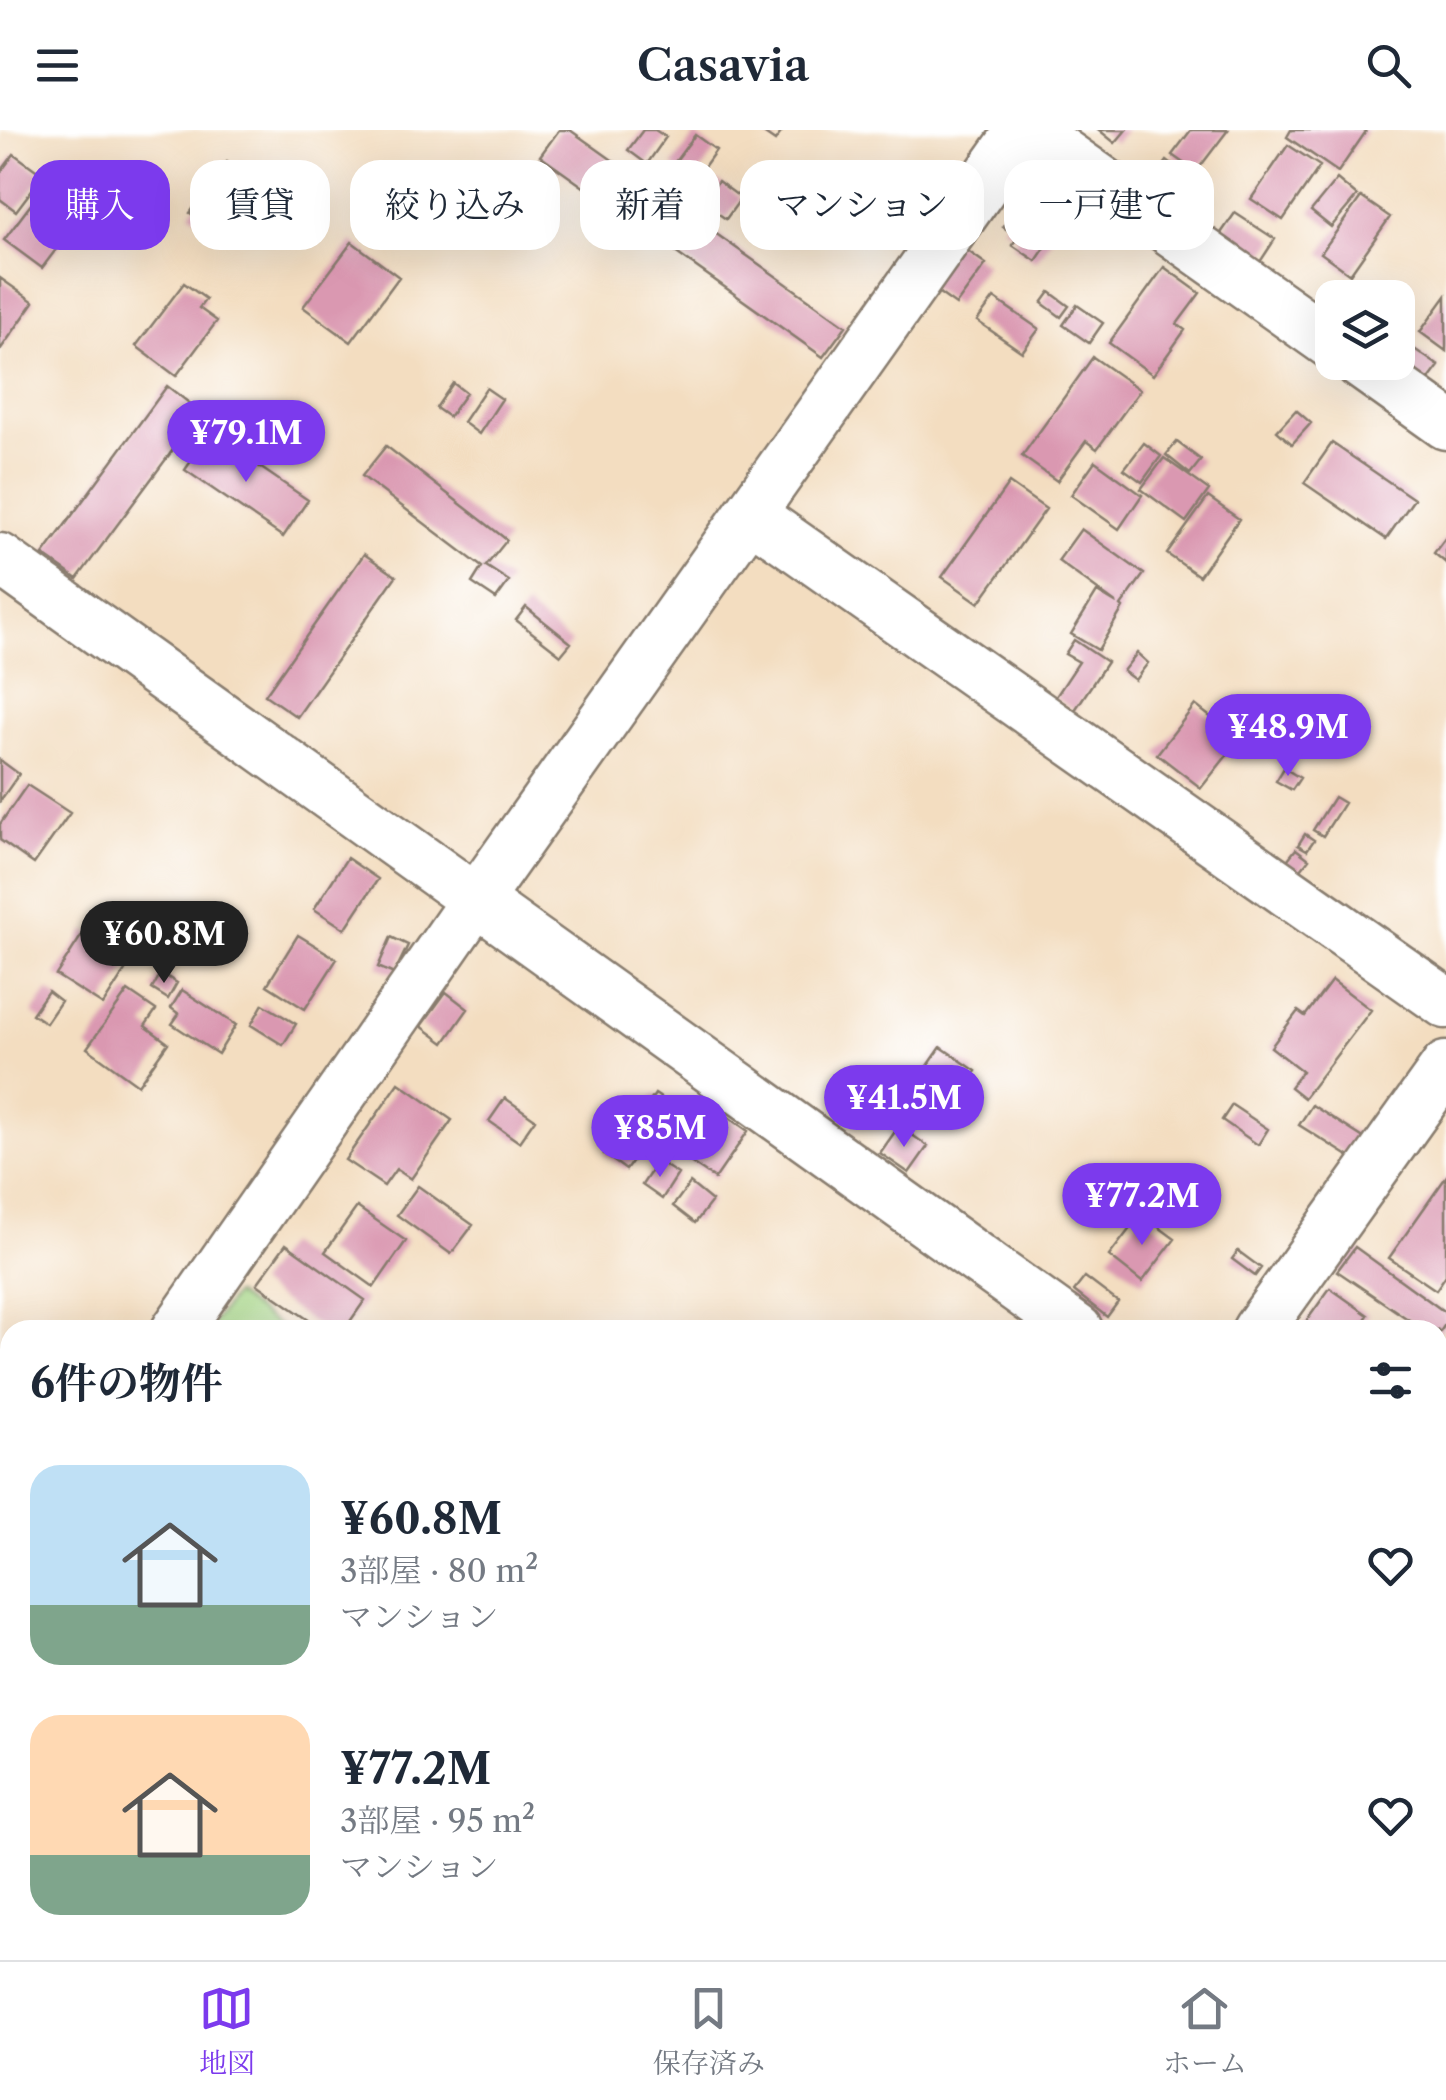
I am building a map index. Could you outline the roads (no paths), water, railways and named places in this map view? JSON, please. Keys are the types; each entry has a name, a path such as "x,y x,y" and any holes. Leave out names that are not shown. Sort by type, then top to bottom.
{"street":[{"path":"184,1320 476,900 1025,130 1315,332"},
{"path":"1384,380 1446,424"},
{"path":"750,516 1446,1003"},
{"path":"0,559 1063,1320"},
{"path":"1265,1320 1446,1067"}]}
